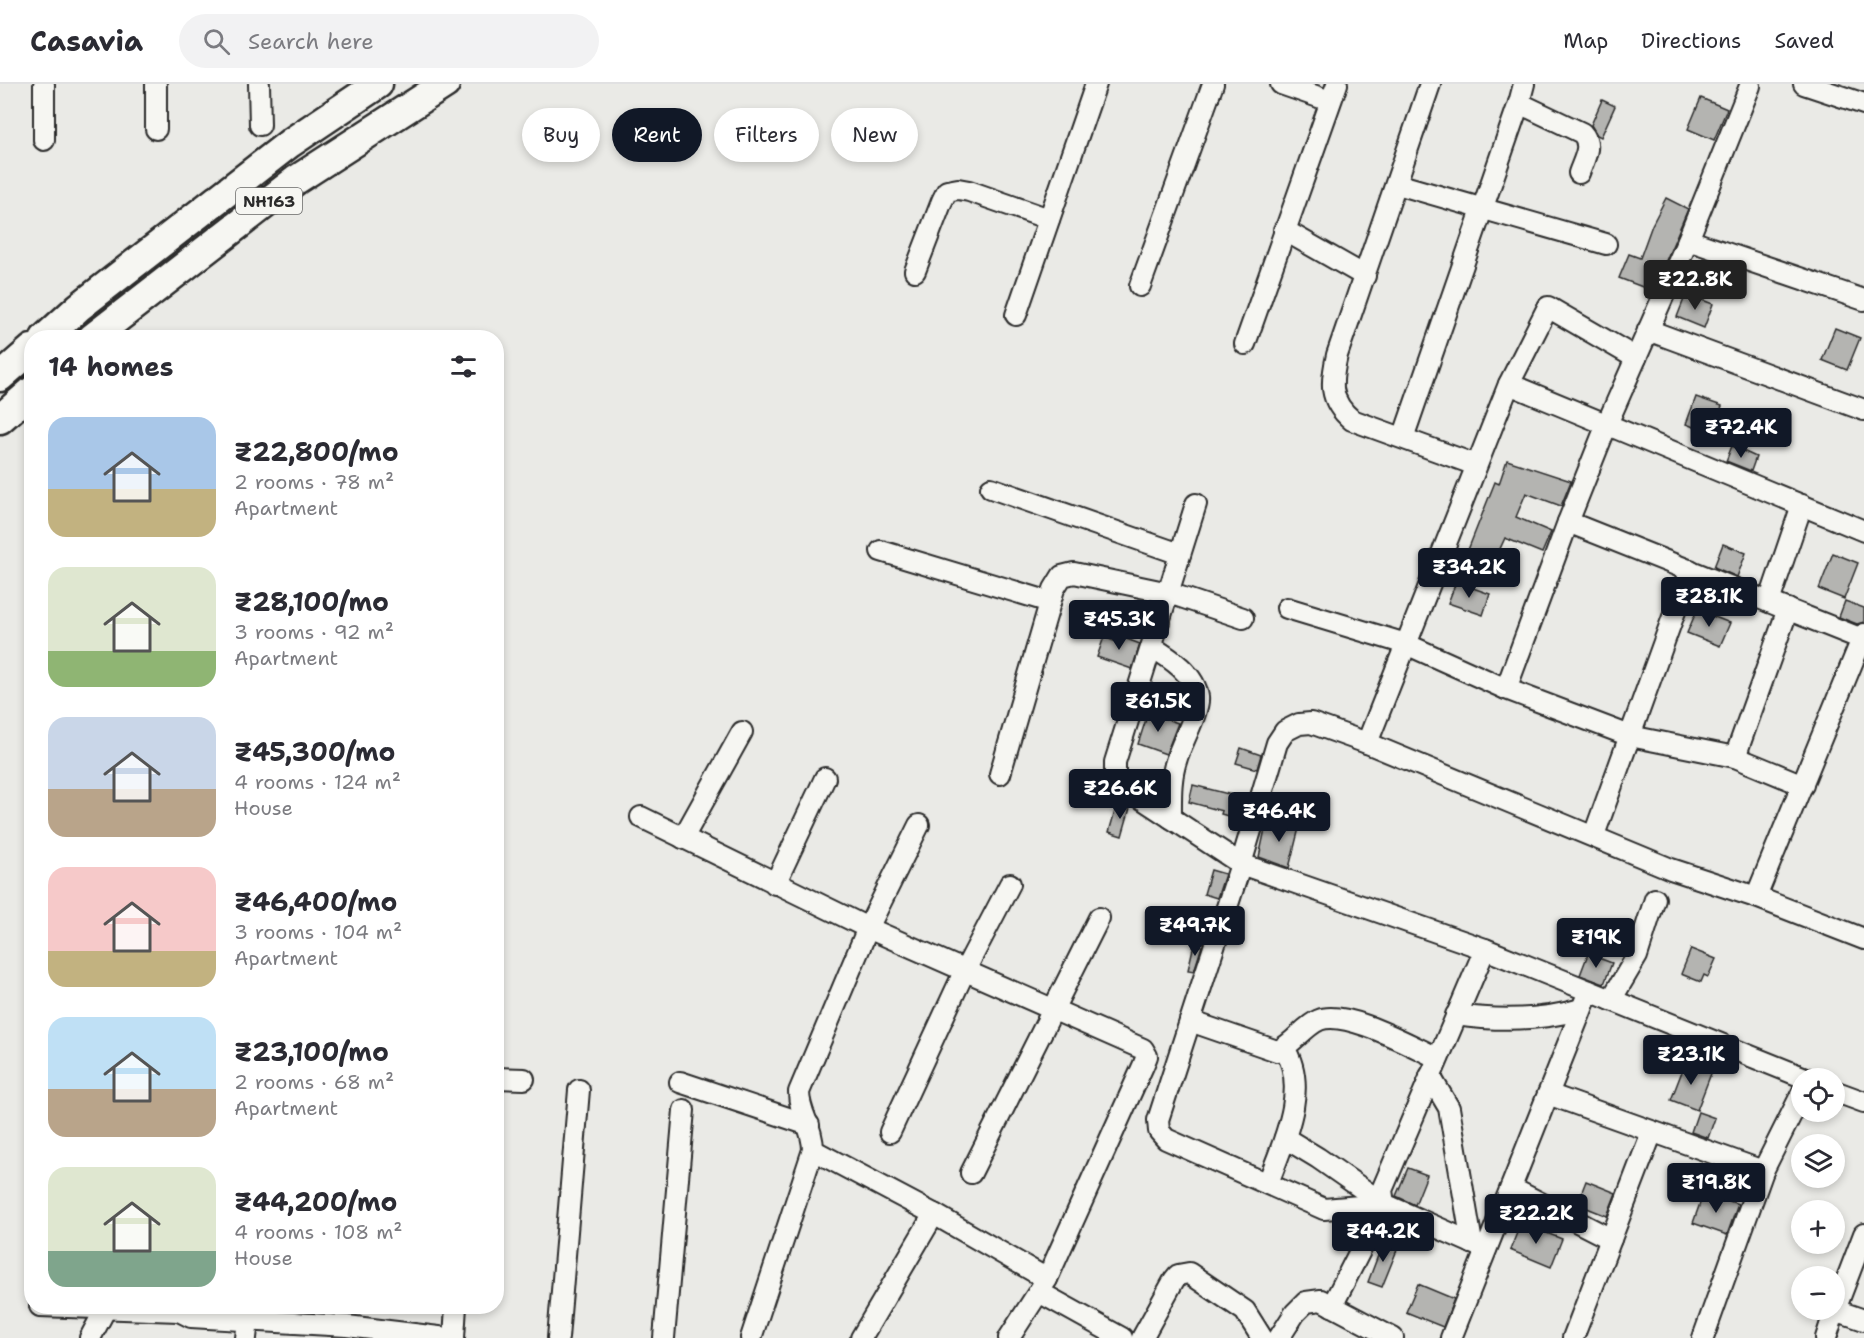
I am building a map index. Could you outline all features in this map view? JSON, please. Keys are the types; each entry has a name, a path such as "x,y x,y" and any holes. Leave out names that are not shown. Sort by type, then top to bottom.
{"highway":[{"name":"NH163","path":"54,330 290,143 378,84"},
{"name":"NH163","path":"101,330 296,180 445,84"},
{"path":"0,378 24,356"},
{"path":"0,419 24,398"}],"street":[{"path":"44,84 44,140"},
{"path":"156,84 156,129"},
{"path":"259,84 260,125"},
{"path":"1016,315 1096,84"},
{"path":"1140,286 1213,84"},
{"path":"1245,344 1333,92 1281,84"},
{"path":"1430,84 1337,355 1332,380 1334,397 1341,411 1352,420 1476,465"},
{"path":"1403,438 1524,84"},
{"path":"1804,84 1864,104"},
{"path":"1506,689 1607,424 1688,240 1748,85"},
{"path":"1519,103 1582,133 1587,138 1588,146 1579,173"},
{"path":"1397,184 1606,244"},
{"path":"915,271 947,191 958,189 969,192 1049,219"},
{"path":"1284,230 1365,276"},
{"path":"1688,240 1864,300"},
{"path":"1367,743 1509,384 1548,307 1636,358"},
{"path":"1648,330 1864,410"},
{"path":"1509,384 1864,531"},
{"path":"991,488 1180,554"},
{"path":"1196,504 1115,762 1115,775 1125,787 1241,864 1485,949 1791,1072"},
{"path":"1769,602 1802,505"},
{"path":"1568,522 1863,637 1756,897"},
{"path":"881,551 1050,602"},
{"path":"1594,835 1690,570"},
{"path":"1000,774 1054,589 1062,576 1074,573 1169,593 1243,618"},
{"path":"1287,608 1406,644 1506,689 1630,736 1735,757 1803,785"},
{"path":"1735,757 1788,609"},
{"path":"1152,647 1171,658 1187,674 1199,698 1195,714 1176,760 1171,781 1171,818"},
{"path":"1384,1204 1324,1209 1166,1139 1158,1131 1158,1120 1241,864 1277,743 1285,732 1299,724 1311,723 1367,743 1671,868 1756,897 1864,939"},
{"path":"684,838 742,732"},
{"path":"775,884 825,778"},
{"path":"641,817 868,928 1143,1049 1147,1056 1176,1064"},
{"path":"752,1338 813,1150 813,1137 799,1104 799,1092 868,928 919,825"},
{"path":"890,1132 964,970 1010,884"},
{"path":"1611,1000 1637,956 1655,899"},
{"path":"971,1173 1099,918"},
{"path":"1332,1306 1384,1204 1382,1190 1485,949"},
{"path":"1451,1338 1479,1246 1511,1188 1588,991"},
{"path":"1456,1015 1495,1020 1562,1015 1581,1009"},
{"path":"1190,1021 1277,1051 1284,1048 1310,1025 1332,1017 1352,1020 1438,1058"},
{"path":"1268,1183 1285,1138 1293,1107 1292,1060 1284,1048"},
{"path":"1009,1338 1043,1285 1147,1056"},
{"path":"1430,1076 1449,1108 1479,1246"},
{"path":"504,1078 524,1079"},
{"path":"680,1082 809,1125"},
{"path":"558,1338 579,1090"},
{"path":"1548,1094 1763,1171"},
{"path":"1845,1094 1864,1102"},
{"path":"664,1338 684,1110"},
{"path":"1702,1338 1763,1171 1791,1115"},
{"path":"1573,1338 1652,1131"},
{"path":"1285,1138 1384,1204 1479,1246"},
{"path":"813,1150 934,1214 1122,1338"},
{"path":"1511,1188 1611,1239"},
{"path":"861,1338 934,1214"},
{"path":"1845,1284 1864,1234"},
{"path":"1142,1338 1174,1280 1178,1275 1189,1273 1245,1311 1262,1338"},
{"path":"1280,1338 1295,1313 1306,1302 1321,1300 1393,1338"},
{"path":"1845,1313 1864,1320"},
{"path":"90,1338 103,1314"},
{"path":"186,1314 247,1329 282,1314 347,1332 447,1338"},
{"path":"454,1338 456,1314"},
{"path":"1826,1338 1832,1320"}],"building":[{"path":"1701,98 1727,109 1714,140 1688,129"},
{"path":"1602,100 1615,106 1601,137 1591,125"},
{"path":"1666,198 1688,209 1653,291 1619,278 1629,254 1640,258 1652,225"},
{"path":"1686,294 1713,304 1704,328 1677,317"},
{"path":"1835,328 1860,338 1847,370 1822,360"},
{"path":"1696,397 1722,406 1712,434 1686,424"},
{"path":"1732,446 1756,457 1751,471 1726,461"},
{"path":"1507,460 1571,481 1561,506 1526,493 1516,517 1551,532 1542,553 1505,538 1492,566 1466,555 1495,482 1499,484"},
{"path":"1723,544 1746,553 1737,577 1714,567"},
{"path":"1833,553 1858,563 1844,599 1819,589"},
{"path":"1456,582 1490,594 1483,615 1448,603"},
{"path":"1845,601 1864,608 1864,622 1857,624 1839,617"},
{"path":"1697,610 1730,623 1720,646 1687,633"},
{"path":"1116,635 1140,644 1132,669 1097,657 1104,637 1114,641"},
{"path":"1148,713 1178,723 1166,754 1138,744"},
{"path":"1241,748 1261,755 1257,769 1236,763"},
{"path":"1193,785 1248,799 1242,820 1221,814 1222,811 1189,802"},
{"path":"1117,804 1130,808 1122,836 1109,832"},
{"path":"1267,820 1299,828 1289,868 1259,857"},
{"path":"1211,870 1225,874 1217,898 1204,894"},
{"path":"1194,944 1202,946 1194,971 1188,970"},
{"path":"1691,949 1716,959 1708,977 1704,975 1701,982 1681,974"},
{"path":"1588,954 1612,963 1604,984 1580,975"},
{"path":"1686,1061 1712,1071 1697,1110 1671,1100"},
{"path":"1698,1112 1715,1118 1708,1138 1691,1132"},
{"path":"1408,1168 1427,1175 1415,1205 1396,1196"},
{"path":"1586,1181 1616,1193 1607,1216 1577,1204"},
{"path":"1704,1192 1738,1204 1727,1235 1693,1223"},
{"path":"1521,1223 1562,1239 1551,1267 1510,1250"},
{"path":"1384,1240 1399,1245 1382,1287 1368,1282"},
{"path":"1418,1284 1454,1299 1443,1327 1406,1312"}]}
